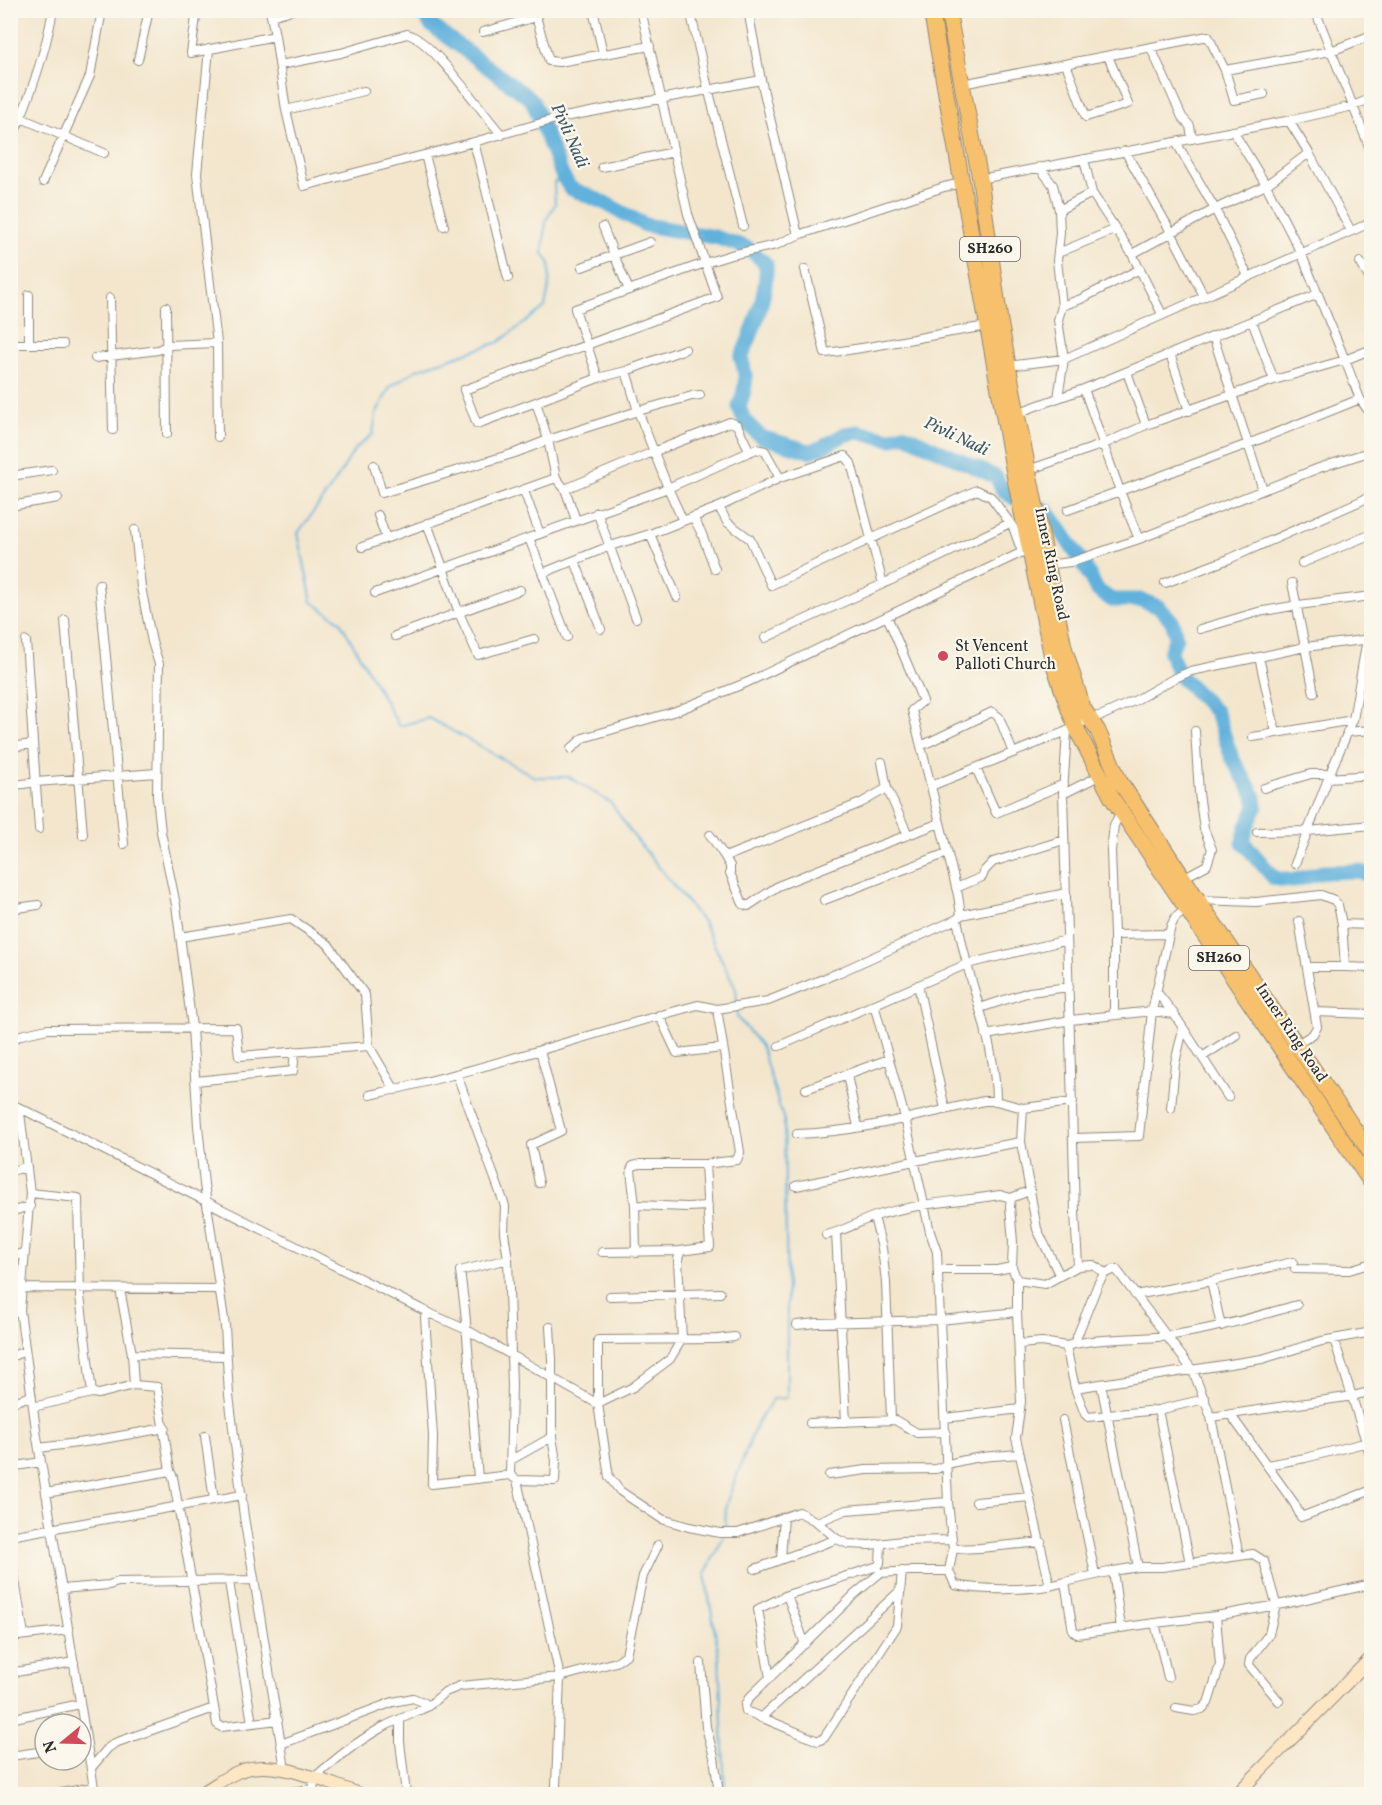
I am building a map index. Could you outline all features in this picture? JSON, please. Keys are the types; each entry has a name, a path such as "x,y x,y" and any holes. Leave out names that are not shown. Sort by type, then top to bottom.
{"highway":[{"name":"Inner Ring Road","path":"931,10 1014,480 1016,521 1026,551 1040,566 1083,708 1098,731 1119,780 1183,878 1192,904 1371,1184"},
{"name":"Inner Ring Road","path":"948,10 980,179 1008,366 1038,521 1040,566 1053,662 1071,728 1121,812 1296,1044 1371,1155"}],"street":[{"path":"10,143 29,99 53,10"},
{"path":"43,182 90,76 102,10"},
{"path":"138,60 149,10"},
{"path":"197,10 191,53 274,36"},
{"path":"292,10 270,13 286,110 304,186 559,118 760,80"},
{"path":"593,10 603,53"},
{"path":"641,10 688,214 717,297 464,390 477,424 598,378 626,371 685,349"},
{"path":"690,10 743,226"},
{"path":"748,10 760,80 798,235"},
{"path":"1315,10 1371,154"},
{"path":"483,32 535,14 549,61 559,62 650,46"},
{"path":"279,65 341,53 407,34 413,35 436,55 502,135"},
{"path":"1225,70 1331,51 1371,35"},
{"path":"962,84 1208,36 1225,70 1234,100 1264,94"},
{"path":"1151,48 1182,117 1190,126 1192,139"},
{"path":"209,49 197,174 217,343 218,437"},
{"path":"1066,64 1086,117 1128,104 1108,56"},
{"path":"286,110 363,91"},
{"path":"980,179 1288,121 1353,106 1371,98"},
{"path":"21,118 104,153"},
{"path":"1288,121 1309,153 1351,231"},
{"path":"1233,131 1266,186 1301,253 1360,399 1371,415"},
{"path":"474,142 508,278"},
{"path":"1176,142 1215,209 1248,276"},
{"path":"1125,151 1204,296"},
{"path":"602,167 674,152"},
{"path":"1132,254 1215,209 1266,186 1309,153"},
{"path":"425,155 444,226"},
{"path":"1084,159 1092,193 1132,254 1162,314"},
{"path":"1039,167 1053,185 1059,210 1058,253 1062,306 1058,320 1064,359 1058,398"},
{"path":"598,378 574,309 705,263 731,255 760,250 798,235 962,183"},
{"path":"1059,210 1092,193"},
{"path":"1008,366 1064,359 1371,222"},
{"path":"603,227 629,290"},
{"path":"1058,253 1116,230"},
{"path":"582,267 650,242"},
{"path":"1360,262 1371,284"},
{"path":"805,269 825,353 864,349 988,326"},
{"path":"1062,306 1081,299 1140,269"},
{"path":"1017,413 1127,372 1318,294"},
{"path":"29,295 29,344"},
{"path":"110,298 113,430"},
{"path":"166,307 167,434"},
{"path":"1252,321 1274,380"},
{"path":"1213,336 1263,490"},
{"path":"95,358 158,350 166,346 217,343"},
{"path":"10,344 63,344"},
{"path":"1028,470 1104,444 1146,425 1274,380 1345,360 1371,349"},
{"path":"1170,354 1189,411"},
{"path":"626,371 653,452 682,521"},
{"path":"1127,372 1146,425"},
{"path":"1084,389 1119,491 1139,539"},
{"path":"374,465 382,493 515,453 638,411 700,395"},
{"path":"1068,510 1248,444 1360,399"},
{"path":"536,402 548,440 556,478 565,489 576,520"},
{"path":"565,489 730,422 737,425 750,452"},
{"path":"375,593 668,488 756,449 765,451 780,478"},
{"path":"1040,566 1071,562 1139,539 1319,468 1371,450"},
{"path":"543,573 719,507 780,478 845,456 851,463 883,584"},
{"path":"10,476 52,470"},
{"path":"362,547 556,478"},
{"path":"719,507 727,522 750,539 771,585 977,490 991,497 1016,521 765,638"},
{"path":"524,491 540,534"},
{"path":"1165,583 1229,559 1371,496"},
{"path":"10,506 58,498"},
{"path":"597,512 636,618"},
{"path":"378,515 386,538"},
{"path":"693,517 701,532 714,569"},
{"path":"427,523 442,569 478,655 534,639"},
{"path":"135,530 141,587 152,642 159,664 158,796 161,832 176,905 192,1027 198,1126 206,1201 225,1326 229,1395 254,1580 285,1769"},
{"path":"650,534 677,597"},
{"path":"1302,563 1371,534"},
{"path":"529,538 567,637"},
{"path":"571,749 583,738 676,711 748,682 1026,551"},
{"path":"575,561 601,629"},
{"path":"1292,582 1314,693"},
{"path":"99,584 124,844"},
{"path":"394,636 520,590"},
{"path":"1200,629 1258,612 1371,596"},
{"path":"1295,864 1353,720 1369,639 1371,603"},
{"path":"887,616 923,701 912,710 956,888 967,964 980,1008 996,1079 996,1101"},
{"path":"65,620 83,835"},
{"path":"931,786 1136,700 1191,671 1305,647 1369,639"},
{"path":"26,641 39,829"},
{"path":"1259,657 1276,733"},
{"path":"1360,682 1371,682"},
{"path":"921,746 992,712 999,717 1013,753"},
{"path":"1253,737 1353,720"},
{"path":"1071,728 1063,794 1078,1266"},
{"path":"1347,732 1371,730"},
{"path":"1183,878 1207,865 1212,849 1204,829 1195,731"},
{"path":"10,747 33,744"},
{"path":"882,762 887,788 908,835"},
{"path":"976,768 996,813 1064,784"},
{"path":"10,786 158,773"},
{"path":"1264,788 1311,774 1371,775"},
{"path":"1063,794 1099,776"},
{"path":"725,857 861,803 887,788"},
{"path":"1114,1015 1111,851 1114,825 1121,812"},
{"path":"710,835 730,866 730,873 743,904 748,906 778,886 940,823"},
{"path":"1257,832 1308,831 1371,825"},
{"path":"956,888 982,877 993,862 1064,840"},
{"path":"824,900 947,853"},
{"path":"370,1095 457,1075 698,1005 717,1009 768,1001 838,973 959,917 1066,892"},
{"path":"1073,1138 1139,1136 1152,1011 1169,934 1175,918 1192,904 1256,902 1321,895 1334,900 1338,905 1342,924 1345,967"},
{"path":"10,909 38,905"},
{"path":"180,937 291,919 328,944 365,995 369,1046 395,1090"},
{"path":"1296,1044 1313,1034 1317,1027 1299,921"},
{"path":"1342,924 1371,925"},
{"path":"1114,935 1169,934"},
{"path":"779,1046 967,964 1068,940"},
{"path":"1307,967 1371,968"},
{"path":"918,985 945,1109"},
{"path":"980,1008 1029,992 1069,987"},
{"path":"1156,991 1174,1014 1228,1097"},
{"path":"874,1004 905,1118 930,1233 937,1252 948,1502 952,1544 949,1571 955,1585 974,1589 1050,1586 1113,1570 1162,1567 1253,1554 1264,1561 1276,1604 1269,1634 1250,1659 1249,1665 1279,1701"},
{"path":"636,1253 635,1205 631,1170 633,1166 640,1164 705,1164 737,1160 740,1152 717,1009"},
{"path":"986,1035 1114,1015 1152,1011 1174,1014"},
{"path":"1315,1012 1371,1014"},
{"path":"659,1016 677,1053 723,1048"},
{"path":"10,1041 21,1035 47,1029 192,1027 236,1028 239,1056 369,1046"},
{"path":"1171,1108 1175,1063 1184,1029"},
{"path":"1202,1057 1236,1035"},
{"path":"539,1183 531,1145 561,1131 540,1050"},
{"path":"196,1081 293,1071 294,1051"},
{"path":"806,1089 889,1059"},
{"path":"457,1075 504,1206 511,1354 511,1460 560,1677 554,1794"},
{"path":"847,1075 858,1126"},
{"path":"797,1134 823,1133 984,1101 996,1101 1023,1108 1073,1102"},
{"path":"13,1104 467,1330 598,1404"},
{"path":"13,1104 20,1113 30,1193 20,1310 41,1462 82,1712"},
{"path":"1023,1108 1021,1142 1037,1229 1060,1276"},
{"path":"796,1186 914,1161 1021,1142"},
{"path":"602,1252 680,1251 710,1247 705,1164"},
{"path":"10,1171 27,1167"},
{"path":"826,1235 874,1217 923,1205 1000,1195 1011,1198 1029,1191"},
{"path":"30,1193 78,1198 80,1288 92,1392"},
{"path":"1011,1198 1012,1267 1017,1280 1019,1344 1020,1409 1016,1438 1050,1586"},
{"path":"635,1205 708,1206"},
{"path":"10,1212 30,1206"},
{"path":"874,1217 882,1248 889,1321 891,1420"},
{"path":"836,1233 846,1422"},
{"path":"598,1404 633,1387 670,1359 682,1339 678,1260 680,1251"},
{"path":"10,1258 25,1252"},
{"path":"478,1479 467,1330 460,1271 508,1259"},
{"path":"1135,1295 1294,1266 1349,1270 1371,1263"},
{"path":"1017,1280 1045,1284 1078,1266 1093,1265 1106,1273"},
{"path":"938,1270 998,1270 1012,1267"},
{"path":"1205,1399 1158,1410 1087,1416 1075,1388 1070,1345 1098,1284 1106,1273 1116,1269 1193,1371 1205,1399 1211,1416 1239,1556"},
{"path":"1211,1281 1221,1326"},
{"path":"22,1288 219,1289"},
{"path":"120,1289 132,1354 134,1385"},
{"path":"610,1296 720,1293"},
{"path":"1019,1344 1042,1342 1070,1345 1166,1336 1221,1326 1297,1305"},
{"path":"10,1313 20,1310"},
{"path":"797,1325 940,1320 1017,1312"},
{"path":"431,1314 425,1317 434,1436 432,1484 514,1478 555,1481 550,1328"},
{"path":"1075,1388 1262,1359 1334,1339 1371,1332"},
{"path":"734,1337 598,1340 598,1404 609,1477 620,1491 663,1519 720,1533 738,1533 784,1516 802,1512 837,1539 848,1544 952,1544 980,1548 1041,1542"},
{"path":"1334,1339 1368,1442 1371,1461"},
{"path":"10,1357 26,1352"},
{"path":"132,1354 226,1356"},
{"path":"1101,1384 1138,1567"},
{"path":"33,1407 92,1392 99,1394 134,1385 157,1387 170,1471 173,1477 217,1724 219,1727 278,1720"},
{"path":"1211,1416 1353,1396 1371,1391"},
{"path":"10,1403 31,1396"},
{"path":"945,1418 1020,1409"},
{"path":"1158,1410 1190,1563"},
{"path":"1230,1414 1294,1503 1301,1517 1371,1490"},
{"path":"810,1423 895,1420 917,1432 946,1432"},
{"path":"1063,1420 1095,1574"},
{"path":"39,1448 165,1428"},
{"path":"205,1436 214,1500"},
{"path":"511,1460 552,1437"},
{"path":"1267,1465 1368,1442"},
{"path":"829,1475 866,1470 936,1469 947,1464 976,1458 1020,1454"},
{"path":"10,1467 41,1462"},
{"path":"46,1493 170,1471"},
{"path":"10,1536 242,1495"},
{"path":"976,1503 1030,1497"},
{"path":"817,1522 846,1510 948,1502"},
{"path":"781,1559 784,1516"},
{"path":"755,1569 837,1539"},
{"path":"881,1544 879,1570 749,1698 745,1705 748,1712 818,1740 824,1738 897,1626 902,1571"},
{"path":"313,1787 363,1740 427,1707 445,1692 460,1686 560,1677 616,1662 626,1655 643,1576 658,1545"},
{"path":"10,1551 13,1590 18,1595 24,1635"},
{"path":"770,1678 757,1611 759,1606 879,1570 949,1571"},
{"path":"1113,1570 1121,1628"},
{"path":"62,1589 110,1585 118,1582 254,1580"},
{"path":"229,1582 252,1723"},
{"path":"1065,1582 1073,1631 1077,1634 1216,1616 1371,1584"},
{"path":"761,1718 901,1590"},
{"path":"787,1596 805,1644"},
{"path":"1176,1708 1194,1711 1202,1709 1208,1703 1220,1665 1216,1616"},
{"path":"1155,1623 1168,1677"},
{"path":"10,1637 69,1630"},
{"path":"1237,1794 1371,1657"},
{"path":"10,1673 74,1662"},
{"path":"700,1663 706,1727 714,1757 719,1794"},
{"path":"281,1744 393,1702 413,1698 425,1703 427,1707"},
{"path":"10,1719 81,1704"},
{"path":"93,1766 108,1748 116,1743 214,1708"},
{"path":"400,1720 406,1794"},
{"path":"10,1756 33,1752"},
{"path":"200,1794 239,1771 260,1766 285,1769 313,1787"},
{"path":"57,1794 94,1791 92,1772"},
{"path":"277,1794 313,1787 360,1794"}],"waterway":[{"name":"Pivli Nadi","path":"421,10 431,25 532,100 562,175 570,188 605,203 645,225 715,237 748,248 766,264 762,299 741,358 745,383 739,407 744,420 761,437 809,451 821,448 845,434 859,432 890,439 903,434 996,477 1003,491 1016,499 1047,510 1084,565 1097,590 1112,600 1141,600 1159,607 1172,621 1176,637 1170,653 1180,676 1216,712 1232,758 1255,797 1256,807 1247,826 1243,842 1274,878 1292,881 1323,872 1359,871 1372,877"},
{"path":"562,175 554,183 555,204 546,220 543,253 550,264 545,307 499,342 416,370 390,387 376,414 373,434 355,449 333,485 298,533 312,602 340,621 399,726 429,718 535,777 569,777 611,803 632,834 703,922 736,989 737,1003"},
{"path":"725,1531 726,1504 756,1425 773,1399 787,1398 784,1121 761,1046 737,1017 737,1009"},
{"path":"724,1536 705,1574 719,1655 725,1794"}],"place":[{"name":"St Vencent Palloti Church","path":"943,656"}]}
